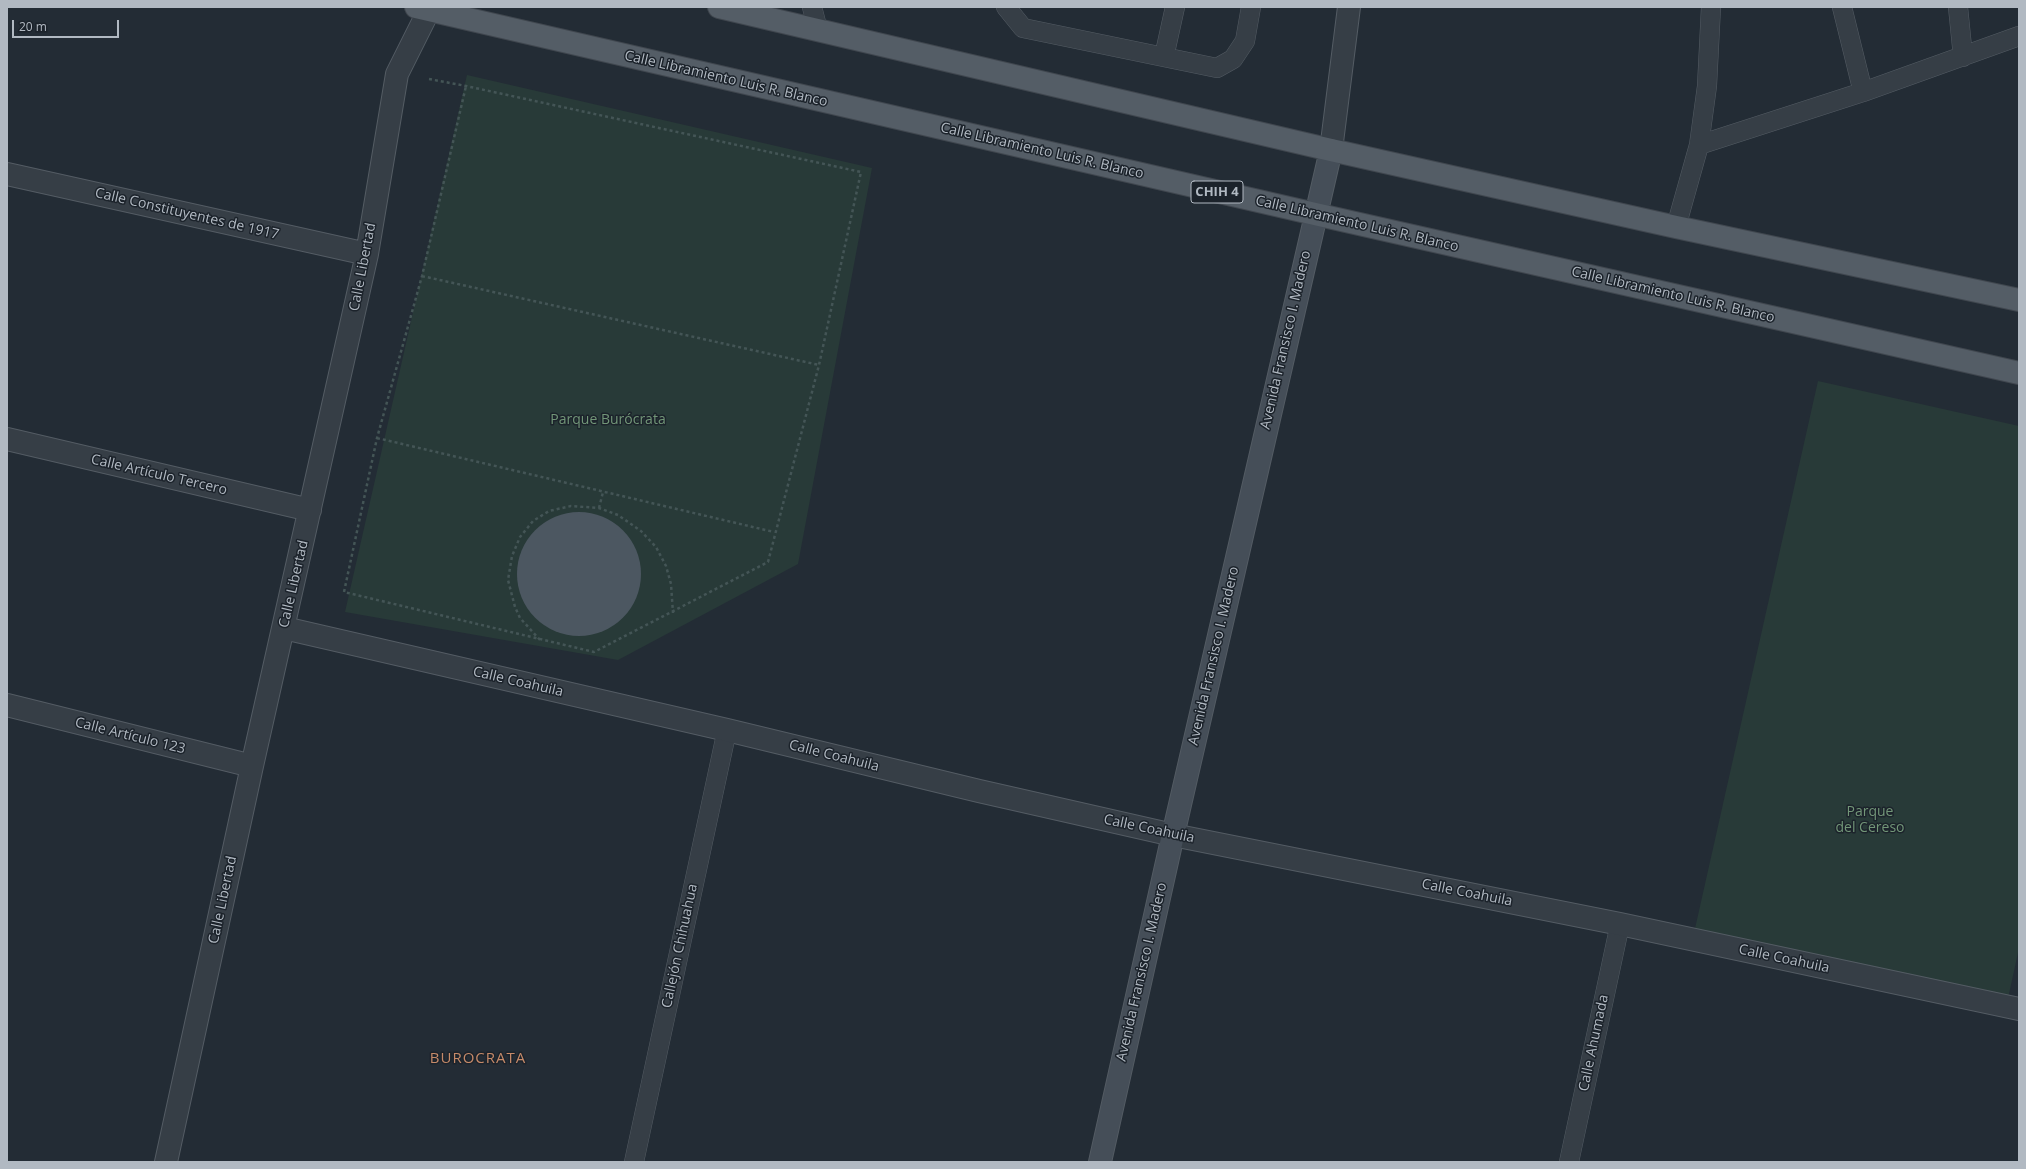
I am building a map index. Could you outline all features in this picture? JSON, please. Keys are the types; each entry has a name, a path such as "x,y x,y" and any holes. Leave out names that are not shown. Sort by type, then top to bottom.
{"main road":[{"path":"719,7 1331,150 1676,227 2019,300"},
{"name":"Calle Libramiento Luis R. Blanco","path":"422,9 1315,214 2019,373"},
{"name":"Avenida Fransisco I. Madero","path":"1100,1162 1173,835 1315,214 1331,150"}],"street":[{"path":"1331,150 1349,7"},
{"name":"Calle Libertad","path":"166,1162 252,766 367,254 397,74 422,9"},
{"name":"Calle Constituyentes de 1917","path":"7,174 367,254"},
{"name":"Calle Artículo Tercero","path":"7,439 310,510"},
{"name":"Calle Coahuila","path":"284,628 1173,835 1620,924 2019,1009"},
{"name":"Calle Artículo 123","path":"7,706 252,766"}],"lane":[{"path":"812,7 818,30"},
{"path":"1006,7 1023,28 1217,68 1233,59 1245,41 1251,7"},
{"path":"1164,57 1175,7"},
{"path":"1676,227 1699,145 1707,86 1711,7"},
{"path":"1842,7 1863,92"},
{"path":"1958,7 1963,57"},
{"path":"1699,145 1863,92 2019,36"},
{"name":"Callejón Chihuahua","path":"634,1162 727,730"},
{"name":"Calle Ahumada","path":"1569,1162 1620,924"}],"path":[{"path":"397,74 466,86 861,172 819,365 774,532 768,562 673,613 594,652 344,592 377,438 422,276 466,86"},
{"path":"422,276 819,365"},
{"path":"377,438 774,532"},
{"path":"599,508 603,492"},
{"path":"540,640 520,618 515,607 508,580 512,556 520,537 533,521 549,511 571,506 599,508 627,520 641,531 656,547 666,566 671,584 673,613"}],"green space":[{"name":"Parque Burócrata","path":"467,75 872,168 798,564 618,660 345,612"},
{"name":"Parque del Cereso","path":"1818,381 2019,426 2019,948 2007,1003 1694,933"}],"building":[{"path":"579,512 591,513 603,517 613,522 623,530 631,540 636,550 640,562 640,586 636,598 631,608 623,618 613,626 603,631 591,635 579,636 567,635 555,631 545,626 535,618 527,608 522,598 518,586 517,574 518,562 522,550 527,540 535,530 545,522 555,517 567,513"}],"district":[{"name":"BUROCRATA","path":"478,1059"}]}
